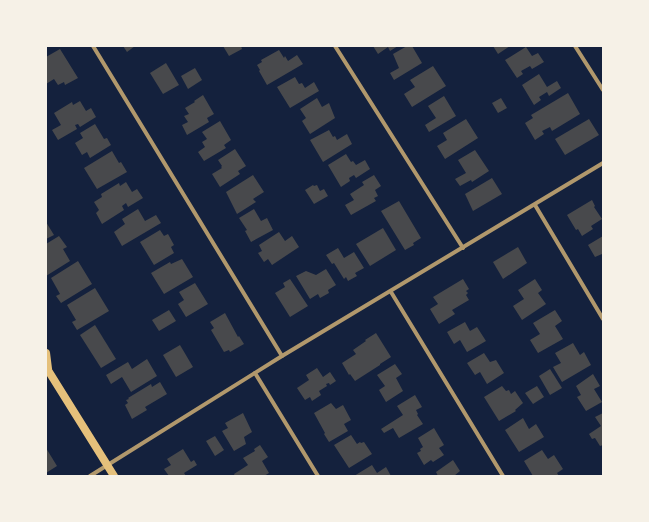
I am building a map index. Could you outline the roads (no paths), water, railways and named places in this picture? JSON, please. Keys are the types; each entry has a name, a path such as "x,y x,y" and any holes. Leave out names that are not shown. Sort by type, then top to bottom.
{"main road":[{"path":"46,353 47,368 114,476"}],"street":[{"path":"93,46 282,356"},
{"path":"335,46 462,248"},
{"path":"575,46 603,90"},
{"path":"90,476 282,356 391,292 603,163"},
{"path":"535,205 603,319"},
{"path":"391,292 503,476"},
{"path":"255,373 318,476"}]}
